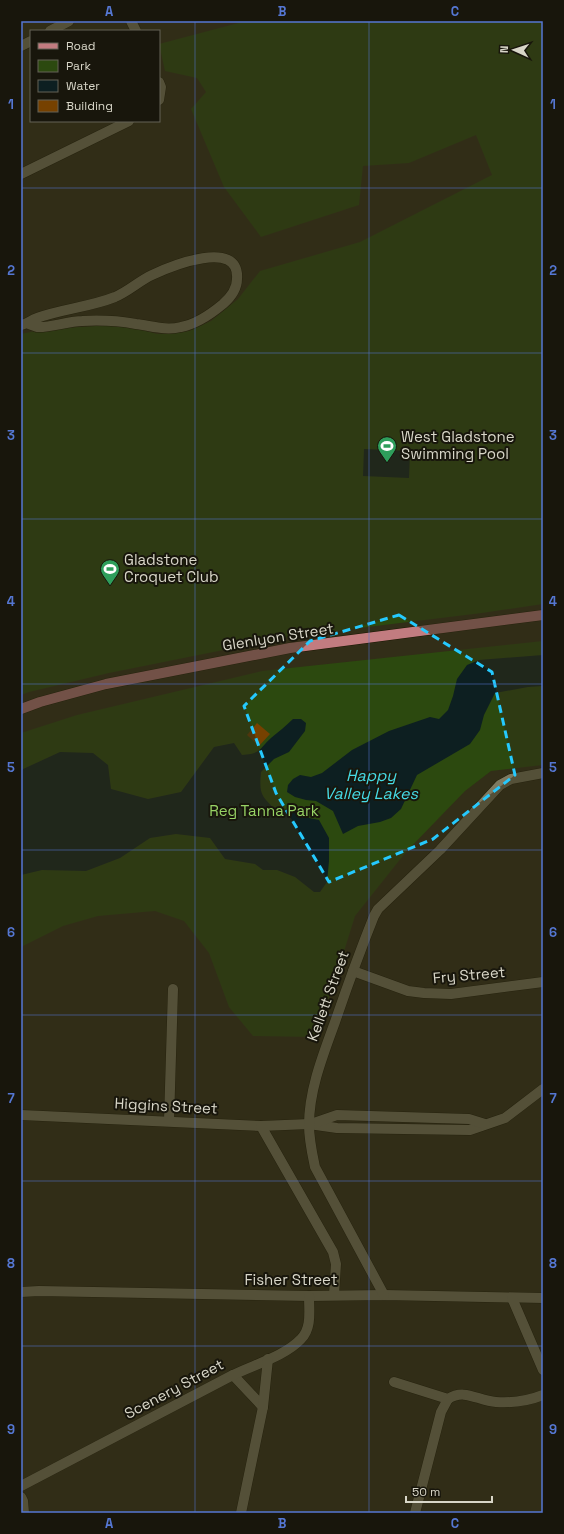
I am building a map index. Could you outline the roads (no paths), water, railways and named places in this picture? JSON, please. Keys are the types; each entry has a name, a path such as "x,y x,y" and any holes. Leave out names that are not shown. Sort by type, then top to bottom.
{"main road":[{"name":"Glenlyon Street","path":"21,709 40,702 106,684 290,648 543,616"}],"street":[{"path":"52,30 69,21"},
{"path":"131,21 136,30"},
{"path":"21,46 30,42"},
{"path":"160,84 162,87 160,96"},
{"path":"21,174 127,122"},
{"path":"208,257 224,258 232,261 236,266 238,274 237,285 227,300 205,317 182,327 170,329 156,328 112,321 83,321 38,327 25,325 35,318 115,297 138,285 150,276 195,260 208,257"},
{"name":"Kellett Street","path":"384,1295 315,1167 310,1145 309,1124 314,1085 352,971 378,909 440,850 500,785 511,779 543,773"},
{"name":"Fry Street","path":"352,971 408,992 424,993 451,994 543,982"},
{"path":"169,1121 173,989"},
{"name":"Higgins Street","path":"21,1115 261,1126 309,1124 337,1128 470,1130 505,1118 543,1089"},
{"path":"261,1126 333,1252 336,1264 334,1295"},
{"name":"Fisher Street","path":"21,1288 39,1291"},
{"name":"Fisher Street","path":"21,1292 39,1291 309,1296 384,1295 543,1298"},
{"name":"Scenery Street","path":"21,1486 233,1375 286,1351 301,1339 307,1330 310,1319 309,1296"},
{"path":"512,1298 543,1370"},
{"path":"241,1513 263,1407 268,1359"},
{"path":"233,1375 263,1407"},
{"path":"394,1382 448,1399"},
{"path":"415,1513 441,1412 448,1399 455,1395 462,1394 494,1402 508,1402 525,1400 543,1395"},
{"path":"21,1497 23,1501 24,1513"}],"water":[{"name":"West Gladstone Swimming Pool","path":"364,449 410,451 409,478 363,476"},
{"name":"Happy Valley Lakes","path":"543,655 543,686 495,693 484,715 480,730 470,744 417,775 401,809 391,818 380,822 358,826 343,834 333,811 316,801 295,797 287,792 288,785 293,779 300,775 311,777 322,773 352,750 389,731 430,717 439,719 448,710 457,679 467,665 479,660"},
{"name":"Happy Valley Lakes","path":"293,719 301,719 306,723 305,731 289,752 274,759 261,772 260,785 264,798 276,810 301,809 309,818 319,820 329,838 327,882 320,892 314,892 295,877 277,870 263,870 255,864 225,859 210,838 176,834 150,838 120,858 86,871 42,870 21,875 21,770 60,752 93,753 108,765 111,789 148,799 181,792 214,747 234,743 242,755 256,752"}],"place":[{"name":"West Gladstone Swimming Pool","path":"387,463"},
{"name":"Gladstone Croquet Club","path":"110,586"}],"park label":[{"name":"Reg Tanna Park","path":"264,811"}]}
